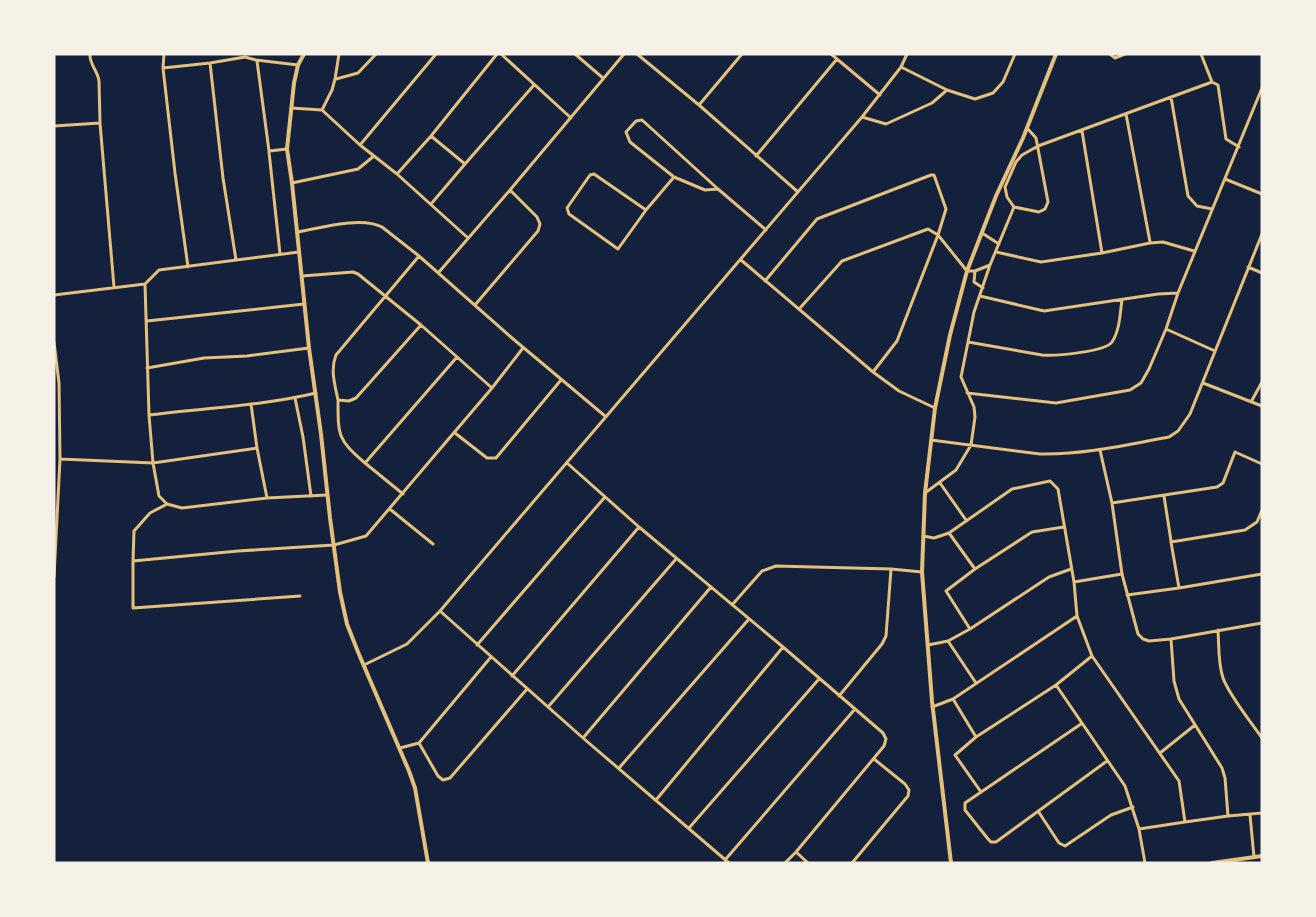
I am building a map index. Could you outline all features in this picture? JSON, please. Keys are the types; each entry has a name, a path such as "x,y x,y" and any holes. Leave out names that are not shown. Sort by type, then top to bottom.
{"street":[{"path":"90,54 92,65 99,75 100,123 114,287"},
{"path":"164,54 163,68 188,267"},
{"path":"304,54 298,66 287,149 309,348 343,609 364,666 410,771 428,863"},
{"path":"322,110 332,90 339,54"},
{"path":"335,79 358,73 376,54"},
{"path":"360,145 436,54"},
{"path":"397,174 499,54 571,118"},
{"path":"575,54 603,78"},
{"path":"438,273 624,54"},
{"path":"637,54 798,192"},
{"path":"699,105 742,54"},
{"path":"831,54 880,95"},
{"path":"364,666 407,644 440,611 862,117 901,67 907,54"},
{"path":"901,67 947,90 975,99 993,93 1003,81 1015,54"},
{"path":"951,863 932,707 922,572 925,492 935,408 950,335 967,271 1056,54"},
{"path":"1110,54 1115,58 1125,54"},
{"path":"1202,54 1212,82 1218,85 1226,139 1239,147"},
{"path":"163,68 210,63 245,56 256,60 298,66"},
{"path":"756,156 837,59"},
{"path":"256,60 280,254"},
{"path":"210,63 223,178 236,261"},
{"path":"1027,128 1036,138 1038,146 1048,202 1045,209 1039,212 1014,207 1007,197 1005,187 1022,154 1038,146 1212,82"},
{"path":"431,204 534,85"},
{"path":"967,393 1056,403 1130,390 1142,383 1166,329 1178,293 1262,88"},
{"path":"862,117 886,124 932,104 947,90"},
{"path":"1171,97 1188,196 1197,206 1212,209"},
{"path":"291,108 322,110 468,238"},
{"path":"1126,114 1150,243"},
{"path":"718,189 705,190 674,177 630,142 626,132 636,121 642,120 647,123 766,230"},
{"path":"54,126 100,123"},
{"path":"1082,131 1102,253"},
{"path":"431,136 465,164"},
{"path":"269,151 287,149"},
{"path":"292,183 358,169 374,156"},
{"path":"646,210 594,174 590,175 567,208 569,214 618,249 646,210 674,177"},
{"path":"765,281 817,219 934,175 946,209 938,235 897,341 873,372"},
{"path":"1225,178 1262,194"},
{"path":"475,306 538,231 540,224 537,218 510,190"},
{"path":"925,492 956,470 971,445 975,406 961,377 974,312 1014,207"},
{"path":"297,232 352,223 375,223 382,227 605,417"},
{"path":"800,309 842,261 928,229 938,235 967,271"},
{"path":"982,233 999,244"},
{"path":"931,440 1055,454 1100,450 1168,437 1178,431 1190,414 1262,234"},
{"path":"996,252 1041,262 1163,242 1195,251"},
{"path":"54,296 145,284 159,270 299,252"},
{"path":"403,494 350,450 341,438 338,428 338,400 332,372 336,355 418,256"},
{"path":"741,260 873,372 898,391 935,408"},
{"path":"967,271 990,266"},
{"path":"1248,267 1262,273"},
{"path":"975,271 974,282 983,288"},
{"path":"302,276 356,273 421,325 492,388"},
{"path":"145,284 149,415 153,463 159,496 168,504 182,508 267,498 327,495"},
{"path":"980,296 1044,311 1178,293"},
{"path":"968,342 1055,356 1104,348 1111,343 1118,328 1122,300"},
{"path":"147,321 304,304"},
{"path":"338,400 349,401 356,398 421,325"},
{"path":"1166,329 1215,351"},
{"path":"54,342 59,383 60,459 54,577"},
{"path":"147,369 204,358 248,356 309,348"},
{"path":"133,561 334,545 366,536 455,433 524,348"},
{"path":"365,463 457,357"},
{"path":"455,433 487,458 496,458 561,380"},
{"path":"1251,402 1262,382"},
{"path":"1203,383 1262,406"},
{"path":"149,415 251,404 316,393"},
{"path":"295,398 311,496"},
{"path":"251,404 267,498"},
{"path":"60,459 153,463 257,448"},
{"path":"1100,450 1112,503 1122,574 1138,634 1143,639 1149,640 1170,639 1262,623"},
{"path":"1112,503 1217,487 1223,483 1235,452 1262,464"},
{"path":"567,462 639,527 783,647 886,738 884,746 874,759 785,863"},
{"path":"923,536 934,538 949,533 1012,489 1050,481 1058,489 1074,582 1077,616 1092,656 1179,781 1185,822"},
{"path":"940,483 966,520"},
{"path":"1164,496 1179,588"},
{"path":"477,645 605,497"},
{"path":"168,504 150,513 134,531 133,608 300,596"},
{"path":"390,509 434,544"},
{"path":"1171,542 1245,530 1257,522 1262,510"},
{"path":"512,676 639,527"},
{"path":"970,628 946,591 1032,532 1064,527"},
{"path":"949,533 975,569"},
{"path":"548,707 676,558"},
{"path":"732,606 762,571 776,566 922,572"},
{"path":"839,696 886,636 891,569"},
{"path":"927,645 948,641 1049,577 1071,569"},
{"path":"1074,582 1122,574"},
{"path":"1127,595 1262,574"},
{"path":"583,738 711,587"},
{"path":"440,611 729,863"},
{"path":"932,707 953,699 1077,616"},
{"path":"619,768 749,619"},
{"path":"1218,630 1223,678 1262,738"},
{"path":"1170,639 1174,681 1179,699 1222,768 1228,816"},
{"path":"948,641 976,683"},
{"path":"656,800 783,647"},
{"path":"981,792 954,755 976,737 1056,685 1092,656"},
{"path":"400,748 419,743 491,657"},
{"path":"689,828 819,679"},
{"path":"1056,685 1125,786 1139,829 1145,863"},
{"path":"419,743 438,776 443,780 450,778 527,689"},
{"path":"953,699 976,737"},
{"path":"725,860 855,709"},
{"path":"1082,723 965,803 964,806 991,842 996,842 1107,761"},
{"path":"1160,753 1195,725"},
{"path":"852,863 908,796 909,790 905,784 874,759"},
{"path":"1037,810 1059,843 1065,846 1111,815 1133,807"},
{"path":"1139,829 1262,813"},
{"path":"1250,814 1254,857"},
{"path":"796,852 808,863"},
{"path":"1212,863 1262,856"}]}
